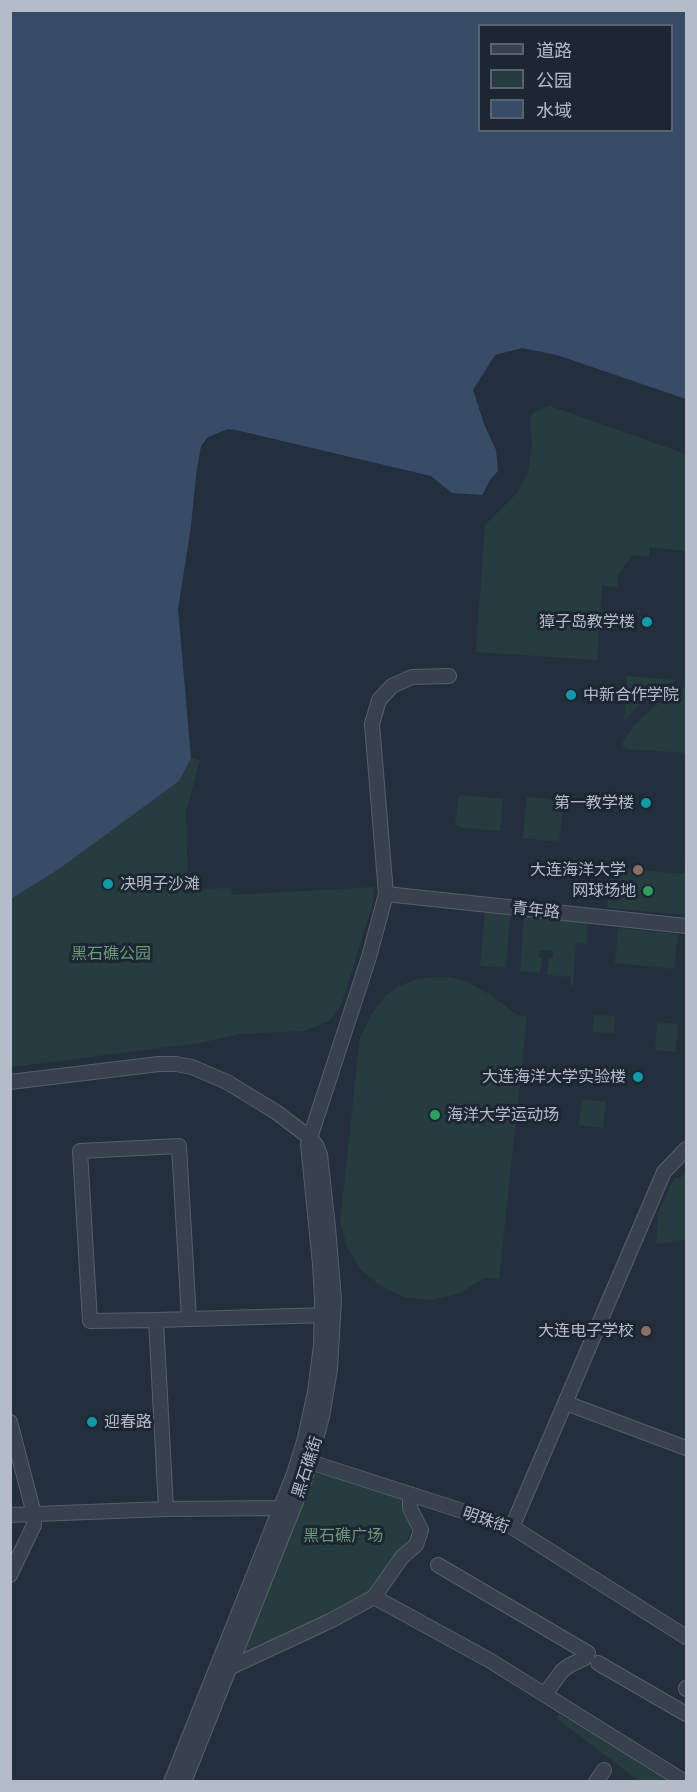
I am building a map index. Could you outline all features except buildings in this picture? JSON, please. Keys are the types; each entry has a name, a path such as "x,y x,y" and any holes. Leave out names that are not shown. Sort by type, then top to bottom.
{"street":[{"path":"309,1137 369,957 386,894 372,724 379,700 392,686 412,677 449,676"},
{"name":"青年路","path":"386,894 687,926"},
{"name":"黑石礁街","path":"10,1082 159,1064 192,1067 227,1082 276,1112 309,1137 316,1145 320,1155 332,1263 327,1316 331,1357 327,1393 320,1425 304,1460 229,1668 184,1782"},
{"path":"189,1319 179,1146 80,1151 90,1321 156,1320 327,1316"},
{"path":"512,1527 664,1172 687,1149"},
{"path":"156,1320 166,1509"},
{"path":"566,1403 687,1448"},
{"path":"10,1422 34,1514 34,1525 10,1575"},
{"name":"明珠街","path":"304,1460 512,1527 687,1637"},
{"path":"229,1668 332,1620 374,1597 402,1557 416,1545 421,1530 410,1508 410,1494"},
{"path":"10,1515 166,1509 287,1508"},
{"name":"黑石礁街","path":"171,1782 287,1508"},
{"path":"438,1565 588,1653 585,1658 562,1671 545,1694"},
{"path":"374,1597 489,1660 685,1782"},
{"path":"598,1663 687,1714"}],"green space":[{"path":"550,406 686,454 686,551 649,547 649,557 632,555 618,575 617,587 602,585 597,660 476,652 485,525 516,494 528,473 532,445 530,417 539,409"},
{"path":"627,676 677,680 639,705 624,721"},
{"path":"686,687 686,753 627,749 623,746 632,728 651,709"},
{"name":"黑石礁公园","path":"191,758 200,760 186,811 188,889 231,888 232,895 374,887 373,903 341,1006 329,1021 304,1031 240,1034 200,1043 11,1067 11,899 59,869 178,781"},
{"path":"461,795 503,799 500,831 459,827 455,824 458,799"},
{"path":"527,797 564,801 559,842 523,838"},
{"name":"网球场地","path":"686,846 686,915 607,908 611,867 684,874"},
{"path":"485,911 510,914 506,968 480,966"},
{"path":"524,915 588,920 586,944 576,943 573,985 570,985 571,977 547,975 549,958 553,958 553,951 540,950 539,958 542,958 540,973 520,971"},
{"path":"618,928 678,934 674,969 615,963"},
{"name":"海洋大学运动场","path":"450,977 468,982 517,1015 527,1017 499,1279 485,1278 458,1294 430,1300 404,1297 381,1286 361,1270 347,1247 340,1221 360,1038 371,1015 386,995 399,986 415,980"},
{"path":"594,1015 615,1016 614,1033 592,1032"},
{"path":"657,1022 678,1024 676,1052 655,1050"},
{"path":"582,1099 606,1102 603,1128 579,1125"},
{"path":"686,1172 686,1240 656,1244 658,1213 674,1178 680,1178"},
{"name":"黑石礁广场","path":"312,1468 401,1497 412,1528 405,1545 367,1594 235,1662"},
{"path":"559,1714 673,1781 639,1781 556,1718"}],"water":[{"path":"11,10 686,11 686,399 557,355 522,348 495,355 473,390 484,424 496,450 498,471 482,495 452,493 431,476 236,430 228,429 208,437 201,446 178,609 191,758 179,781 59,869 11,899"}],"place":[{"name":"獐子岛教学楼","path":"647,622"},
{"name":"中新合作学院","path":"571,695"},
{"name":"第一教学楼","path":"646,803"},
{"name":"大连海洋大学","path":"638,870"},
{"name":"决明子沙滩","path":"108,884"},
{"name":"网球场地","path":"648,891"},
{"name":"大连海洋大学实验楼","path":"638,1077"},
{"name":"海洋大学运动场","path":"435,1115"},
{"name":"大连电子学校","path":"646,1331"},
{"name":"迎春路","path":"92,1422"}]}
